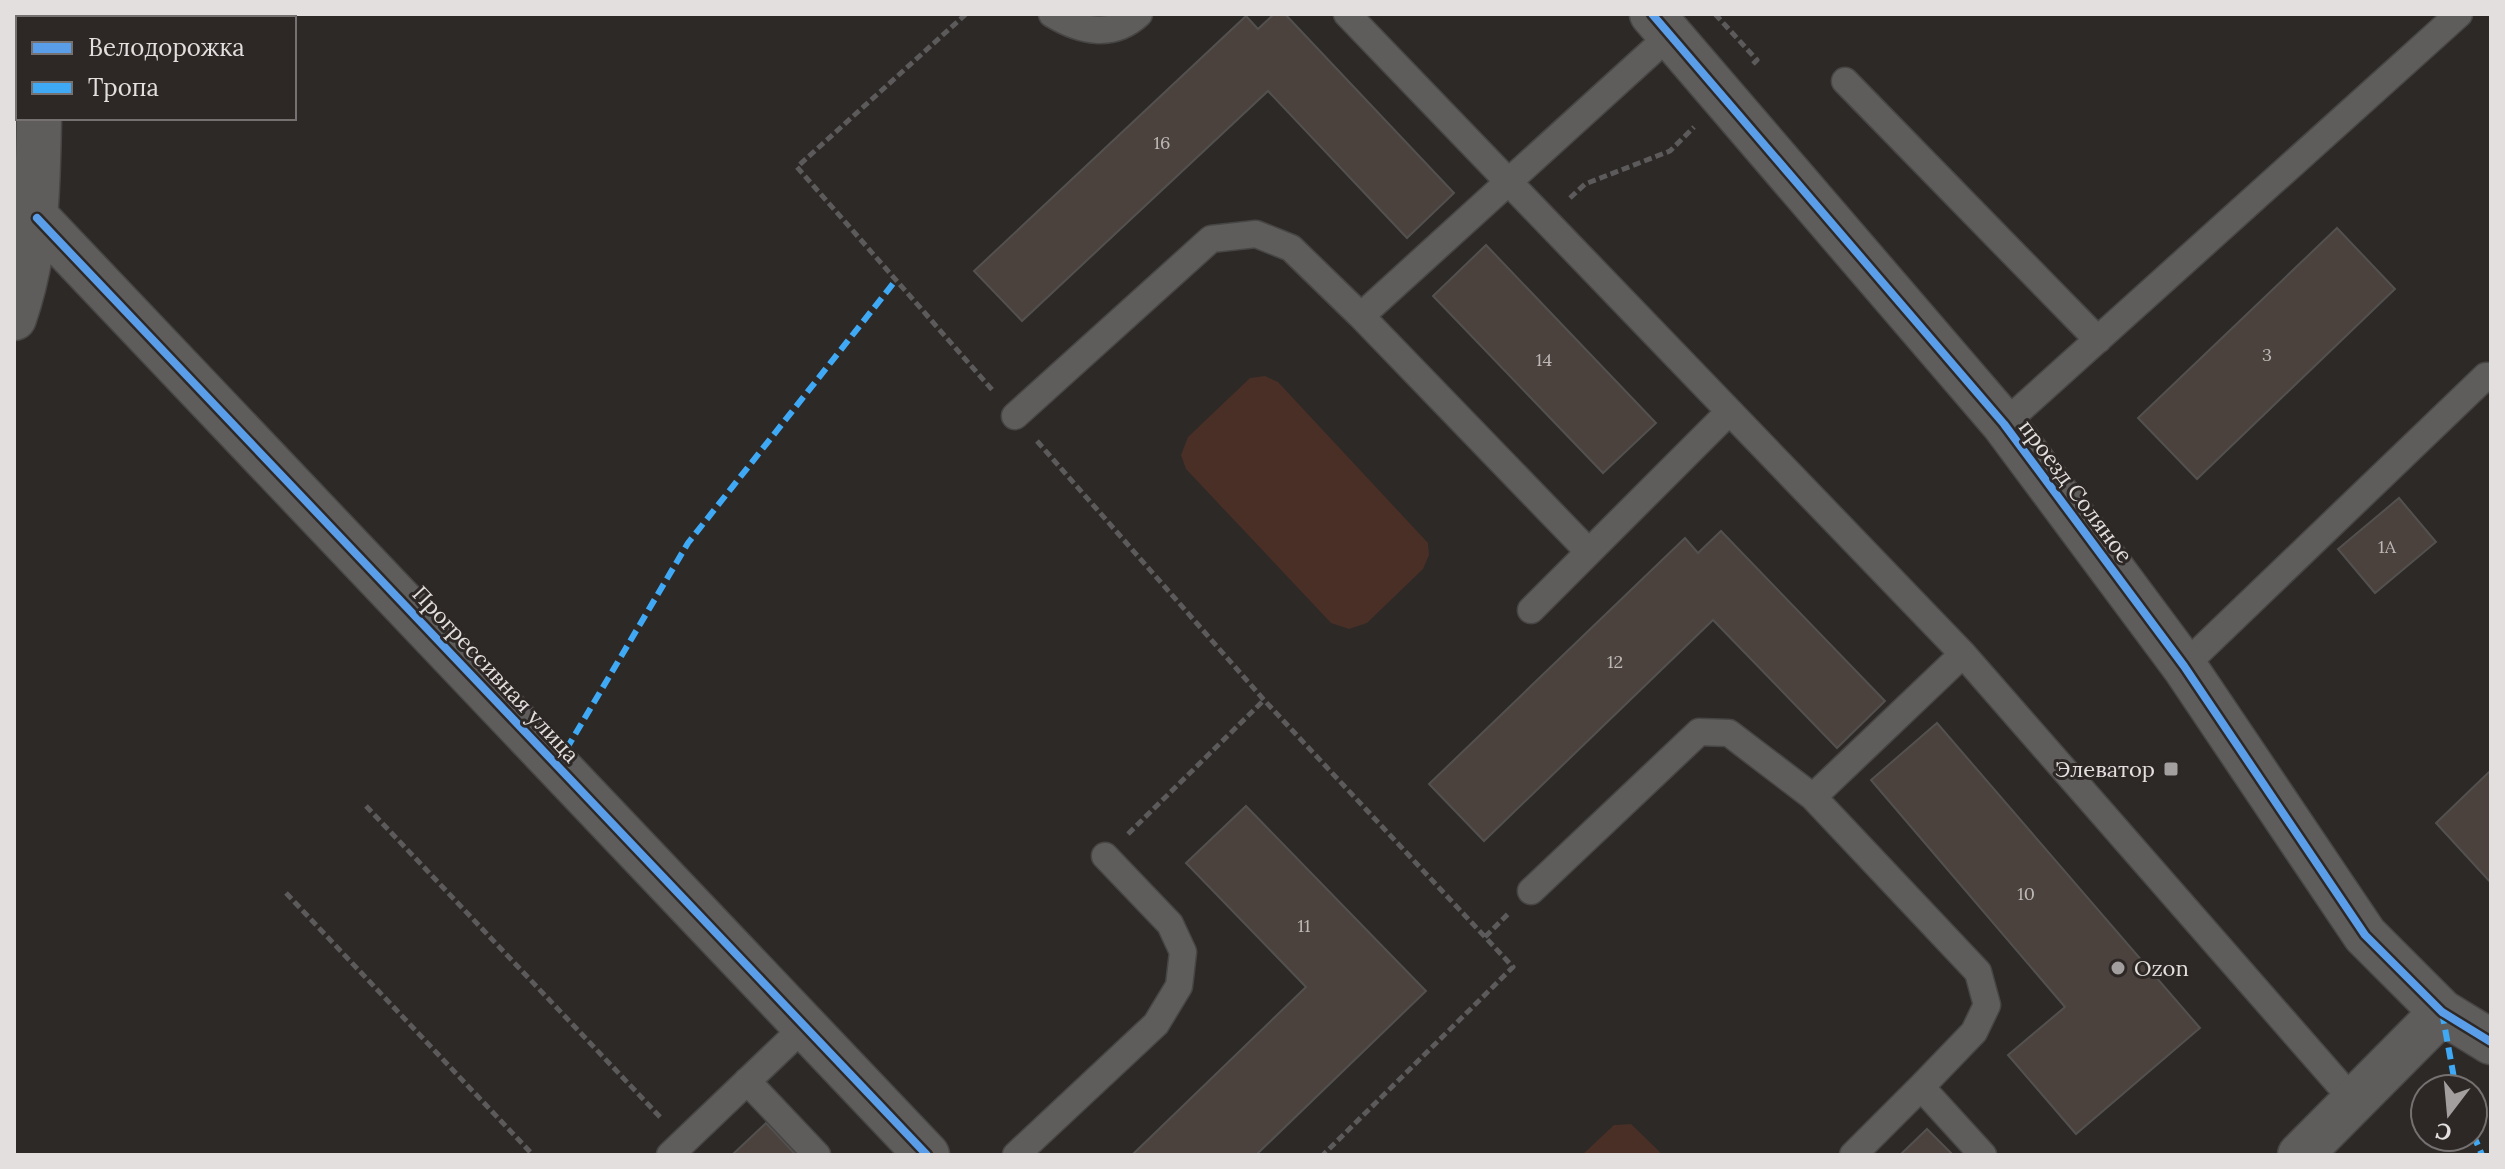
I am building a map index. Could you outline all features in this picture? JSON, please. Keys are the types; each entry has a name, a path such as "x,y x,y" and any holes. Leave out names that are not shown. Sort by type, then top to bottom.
{"street":[{"name":"проезд Соляное","path":"1662,24 2004,424 2184,666 2365,935 2442,1012 2491,1042"},
{"path":"14,318 23,291 37,218 39,120"},
{"name":"Прогрессивная улица","path":"37,218 927,1155"},
{"path":"2300,1155 2442,1012"}],"lane":[{"path":"1052,14 1073,27 1106,32 1139,14"},
{"path":"1347,14 1963,654 2353,1100"},
{"path":"2004,424 2459,14"},
{"path":"1361,316 1509,183 1662,24"},
{"path":"1845,81 2098,340"},
{"path":"1015,416 1211,239 1256,234 1291,248 1588,551"},
{"path":"2184,666 2486,376 2491,376"},
{"path":"1531,610 1729,412"},
{"path":"1813,797 1963,654"},
{"path":"1531,891 1699,732 1729,733 1813,797 1978,972 1987,1005 1974,1032 1853,1155"},
{"path":"1016,1155 1156,1024 1179,986 1183,952 1170,924 1105,856"},
{"path":"677,1148 805,1026"},
{"path":"747,1081 817,1155"},
{"path":"1921,1087 1983,1155"}],"path":[{"path":"966,14 797,167 1264,700 1513,967 1323,1155"},
{"path":"1546,220 1585,184 1670,151 1757,60 1715,14"},
{"path":"1105,856 1264,700"},
{"path":"366,806 677,1148"},
{"path":"286,893 533,1155"}],"shaded area":[{"path":"1265,376 1278,382 1428,543 1429,555 1423,569 1367,623 1349,629 1331,623 1186,469 1181,455 1188,437 1250,378"},
{"path":"1631,1124 1663,1155 1582,1155 1614,1125"}],"building":[{"path":"1274,14 1285,14 1454,193 1407,238 1268,91 1022,321 974,271 1246,16 1258,29"},
{"path":"2337,228 2395,289 2197,479 2138,418"},
{"path":"1486,245 1656,423 1603,473 1433,296"},
{"path":"2399,498 2436,542 2375,593 2338,549"},
{"path":"1721,531 1885,701 1837,748 1713,620 1484,841 1429,784 1685,538 1698,553"},
{"path":"1937,723 2200,1028 2076,1134 2008,1055 2065,1007 1871,780"},
{"path":"2491,770 2491,883 2436,823"},
{"path":"1246,806 1426,991 1256,1155 1132,1155 1306,987 1186,863"},
{"path":"766,1123 796,1155 732,1155"},
{"path":"1927,1129 1953,1155 1900,1155"}],"marked path":[{"path":"557,765 688,543 896,280"},
{"path":"2442,1012 2453,1073"}],"cycle path":[{"path":"1652,14 2004,424 2184,666 2365,935 2442,1012 2491,1042"},
{"path":"37,218 927,1155"}],"place":[{"name":"Элеватор","path":"2171,769"},
{"name":"Ozon","path":"2118,968"}]}
